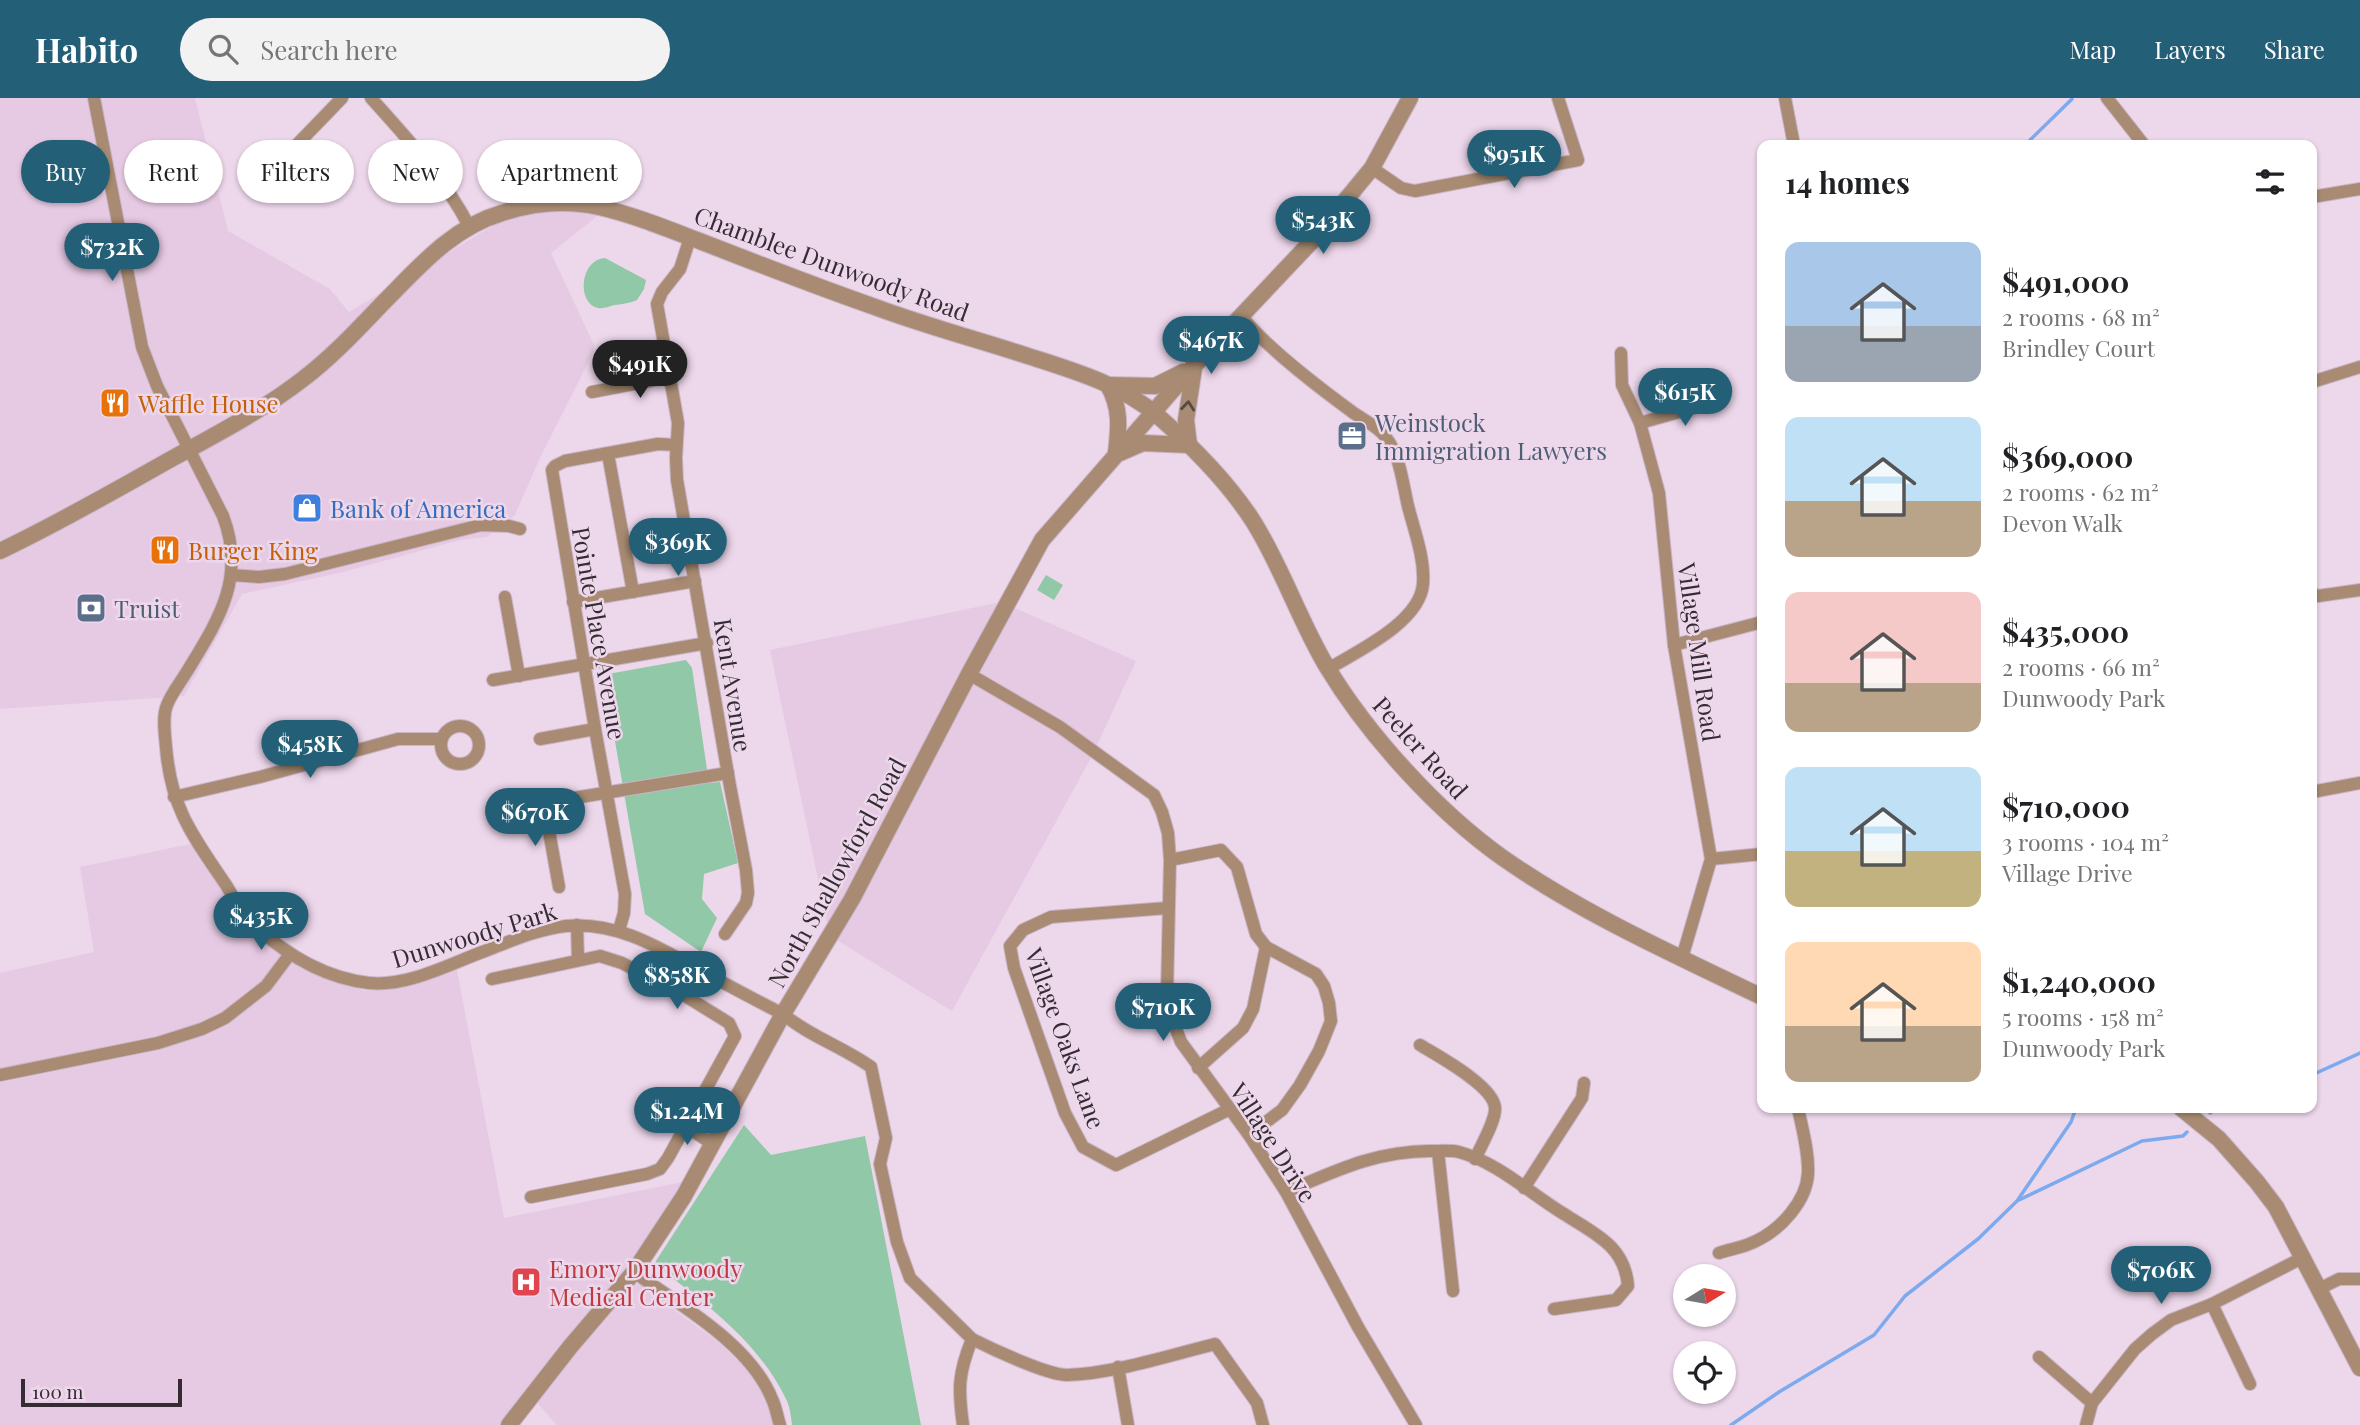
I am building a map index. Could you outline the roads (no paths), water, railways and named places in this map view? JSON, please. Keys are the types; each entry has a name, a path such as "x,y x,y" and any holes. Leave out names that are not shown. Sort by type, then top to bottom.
{"street":[{"name":"Dunwoody Park","path":"94,98 142,347 157,386 227,527 231,547 231,575 225,604 166,706 168,772 174,797 197,844 250,922 290,954 346,980 373,983 438,969 543,930 576,926 619,930 643,939 783,1014 797,1026 852,1053 871,1067 886,1138 880,1164 897,1242 910,1278 972,1339 1012,1358 1065,1375 1118,1367 1215,1344 1257,1403 1263,1425"},
{"path":"301,140 342,98"},
{"path":"372,98 423,158 460,208 469,226"},
{"path":"1154,412 1312,241 1372,168 1410,98"},
{"path":"1372,168 1401,188 1415,191 1578,160 1558,98"},
{"path":"1785,98 1793,140"},
{"path":"2106,98 2140,140"},
{"path":"2317,196 2360,189"},
{"name":"Chamblee Dunwoody Road","path":"0,551 188,450 300,382 337,350 427,258 469,226 495,214 547,204 600,207 629,215 877,308 980,340 1108,385 1154,412"},
{"name":"Kent Avenue","path":"690,238 680,268 662,292 657,304 678,423 677,480 746,870 746,903 725,934"},
{"path":"1242,317 1256,334 1350,410 1380,430 1389,441 1396,458 1422,563 1423,583 1420,599 1413,611 1400,624 1328,669"},
{"name":"Village Mill Road","path":"1621,353 1622,385 1640,423 1659,493 1674,645 1711,859 1682,958"},
{"path":"1115,456 1120,433 1119,415 1108,385 1155,386 1194,367"},
{"path":"1115,456 1143,443 1189,445 1186,420 1194,367"},
{"path":"2317,380 2360,367"},
{"path":"599,391 670,377"},
{"path":"1640,423 1721,400"},
{"name":"Peeler Road","path":"1154,412 1189,445 1233,494 1255,524 1328,669 1377,737 1435,801 1506,861 1564,897 1757,995"},
{"name":"North Shallowford Road","path":"509,1425 570,1347 634,1272 684,1196 783,1014 852,899 1042,540 1154,412"},
{"name":"Pointe Place Avenue","path":"619,930 624,913 625,894 552,470 565,461 658,444 676,444"},
{"path":"608,454 633,592"},
{"path":"231,575 259,577 285,574 481,525 497,524 520,529"},
{"path":"573,602 695,581"},
{"path":"2317,596 2360,590"},
{"path":"505,597 519,676"},
{"path":"1674,645 1757,623"},
{"path":"493,680 707,643"},
{"name":"Village Drive","path":"969,674 1060,727 1154,795 1165,823 1170,860 1167,993 1181,1042 1249,1135 1286,1192 1358,1327 1416,1425"},
{"path":"540,739 595,729"},
{"path":"174,797 260,777 398,739 441,739"},
{"path":"506,809 728,773"},
{"path":"2317,791 2360,783"},
{"path":"544,803 559,887"},
{"path":"1170,860 1221,850 1237,867 1256,934 1266,947 1316,974 1324,986 1331,1021 1320,1051 1282,1111 1249,1135"},
{"path":"1711,859 1757,854"},
{"name":"Village Oaks Lane","path":"1167,908 1051,917 1024,930 1010,946 1014,968 1065,1113 1083,1147 1116,1165 1230,1109"},
{"name":"Dunwoody Park","path":"576,926 578,960"},
{"path":"1198,1068 1243,1028 1252,1009 1266,947"},
{"path":"0,1075 158,1043 202,1029 225,1018 266,986 290,954"},
{"name":"Dunwoody Park","path":"492,979 600,956 622,963 687,997 729,1023 735,1036 660,1169 635,1177 531,1197"},
{"path":"1420,1045 1466,1074 1492,1097 1496,1109 1475,1159"},
{"path":"1524,1188 1581,1098 1584,1083"},
{"path":"1719,1253 1755,1242 1769,1234 1788,1216 1802,1195 1808,1174 1799,1113"},
{"path":"2187,1113 2219,1139 2276,1207 2360,1368"},
{"path":"687,1123 711,1143"},
{"path":"1286,1192 1356,1162 1406,1151 1458,1152 1492,1166 1618,1252 1626,1270 1628,1286 1616,1300 1554,1309"},
{"path":"1438,1151 1453,1291"},
{"path":"2086,1425 2092,1403 2135,1349 2152,1334 2172,1320 2212,1304 2304,1258"},
{"path":"634,1272 710,1327 748,1361 772,1398 780,1425"},
{"path":"2319,1289 2339,1279 2360,1279"},
{"path":"2212,1304 2250,1384"},
{"path":"962,1425 958,1388 972,1339"},
{"path":"2039,1357 2092,1403"},
{"path":"1118,1367 1128,1425"}],"waterway":[{"path":"2030,140 2072,99"},
{"path":"2317,1073 2360,1053"},
{"path":"1731,1425 1779,1392 1874,1335 1905,1296 1978,1239 2017,1201 2071,1122 2074,1113"},
{"path":"2019,1200 2142,1141 2183,1136 2187,1132"}],"place":[{"name":"Waffle House","path":"115,403"},
{"name":"Weinstock Immigration Lawyers","path":"1352,436"},
{"name":"Bank of America","path":"307,508"},
{"name":"Burger King","path":"165,550"},
{"name":"Truist","path":"91,608"},
{"name":"Emory Dunwoody Medical Center","path":"526,1282"}]}
